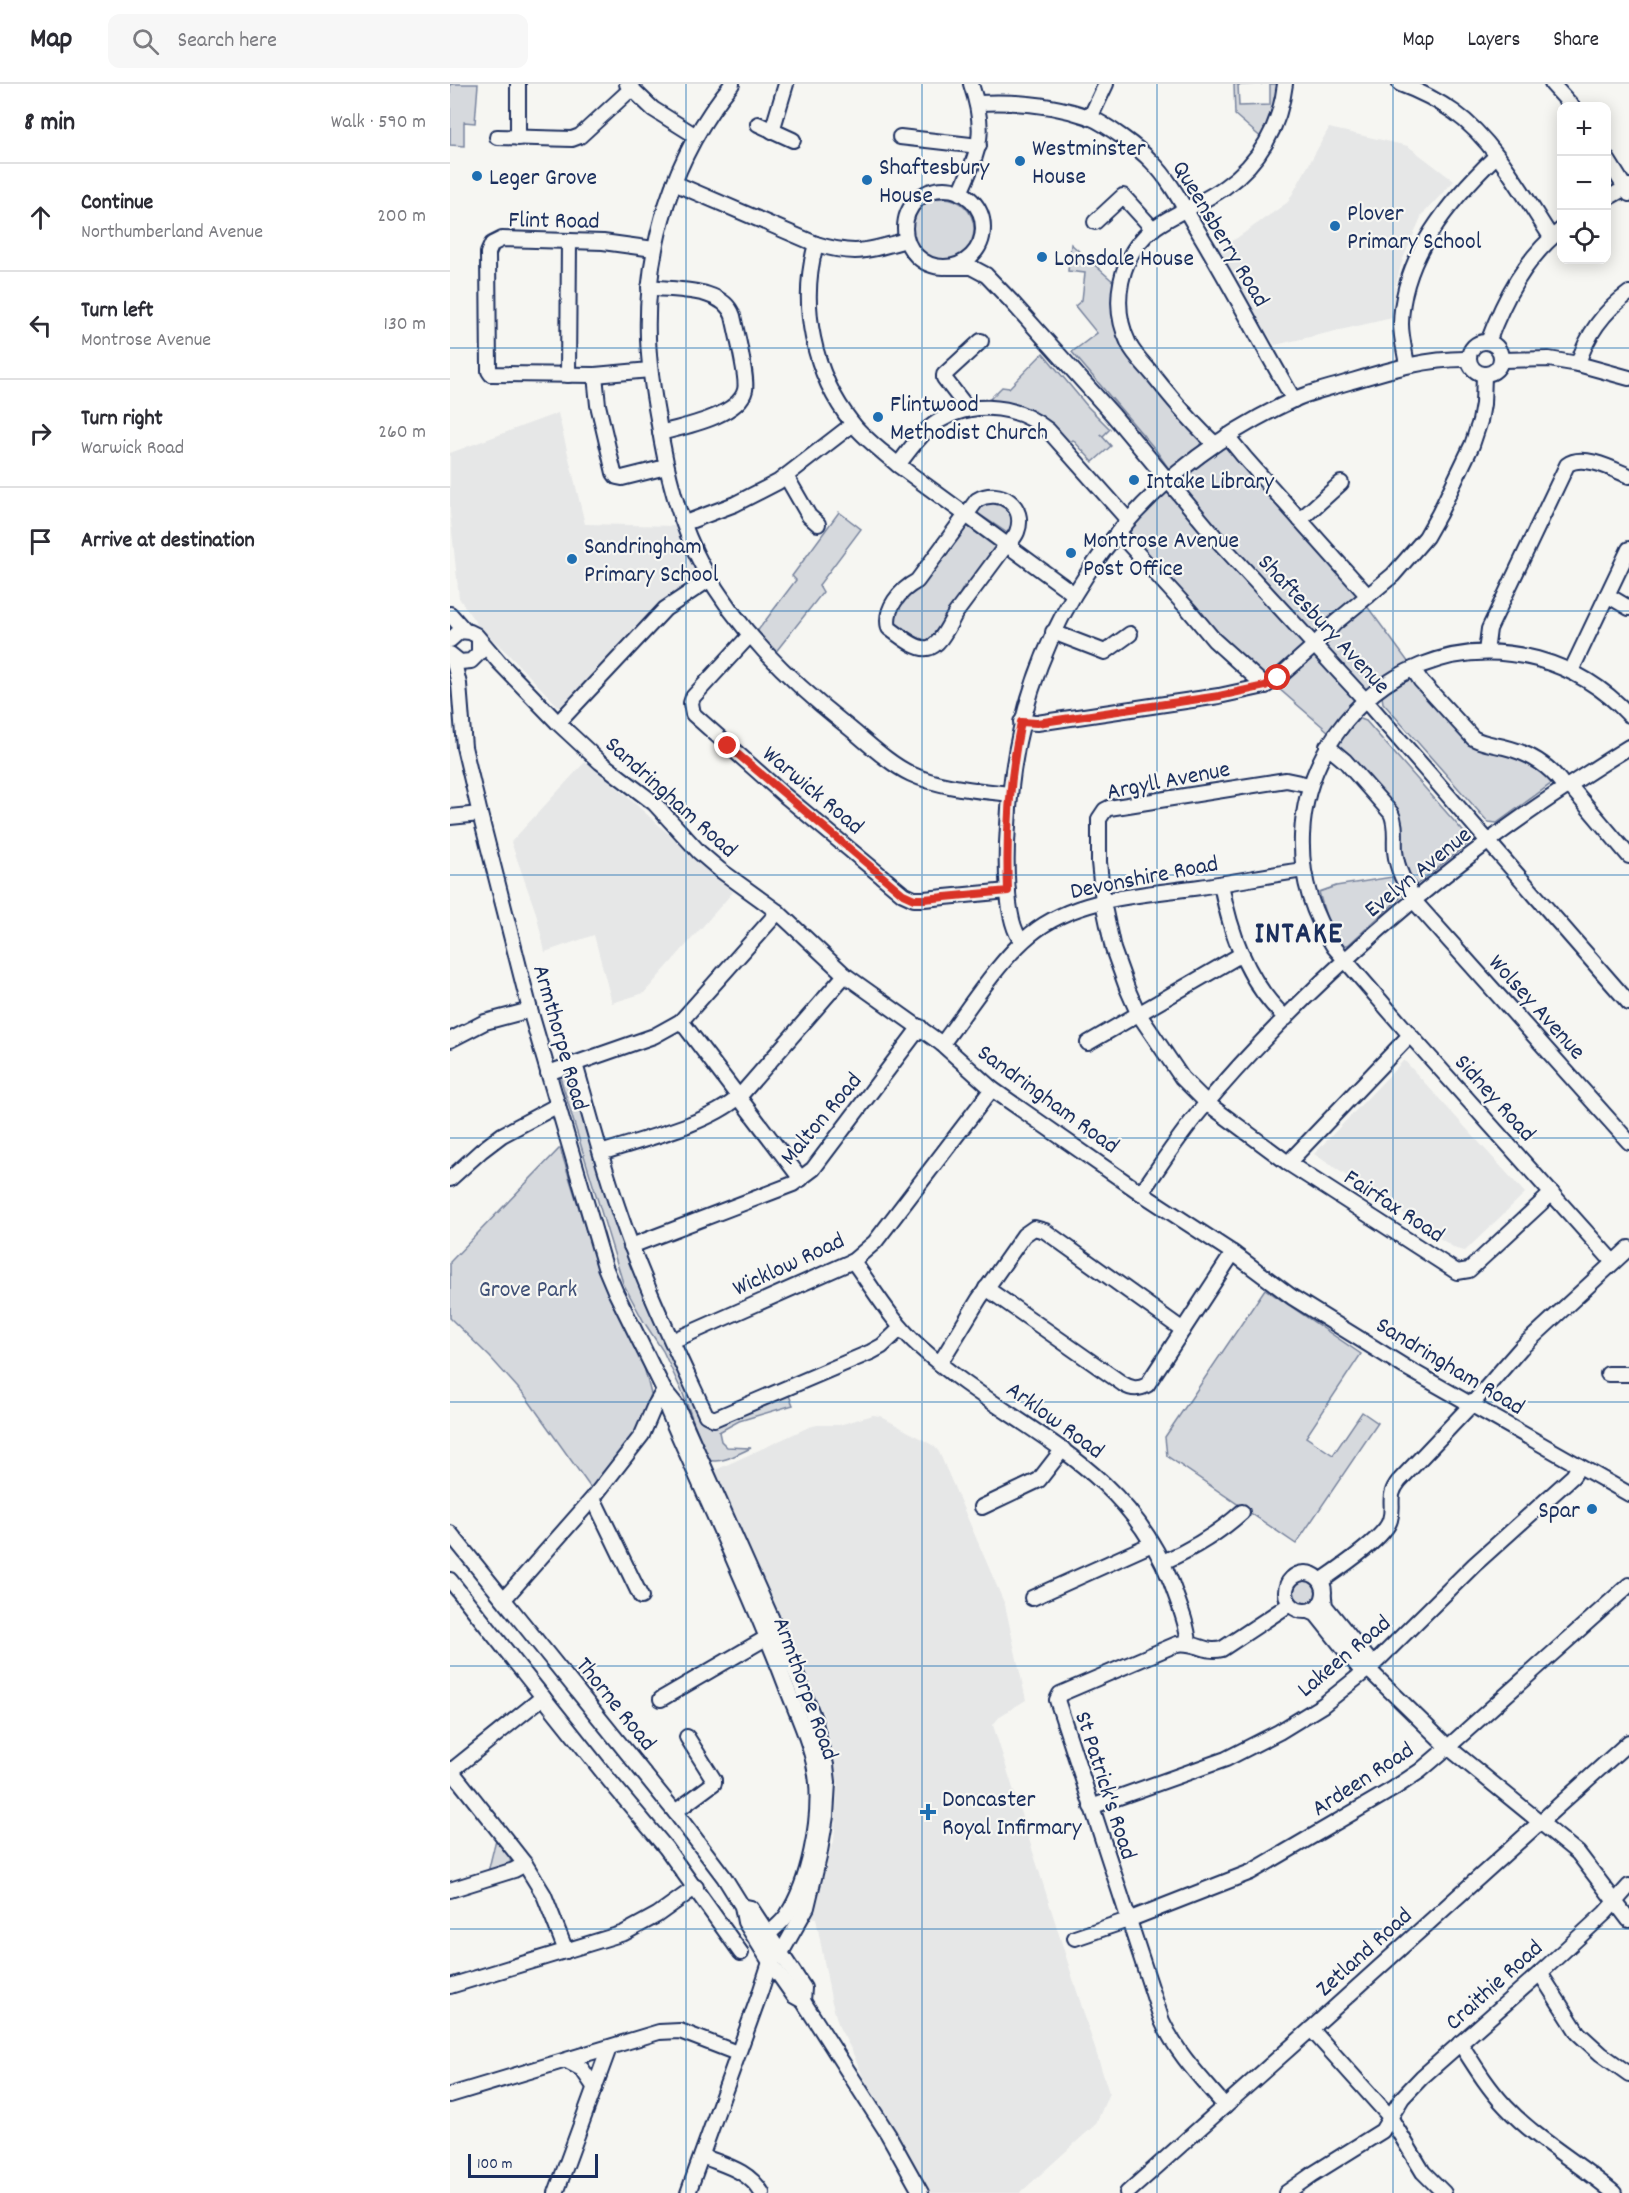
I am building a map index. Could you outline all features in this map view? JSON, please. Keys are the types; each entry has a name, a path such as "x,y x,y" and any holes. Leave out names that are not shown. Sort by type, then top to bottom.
{"street":[{"path":"518,84 518,138"},
{"path":"732,84 696,136 674,183 654,249 649,287 647,317 650,370 666,467 697,555 710,579 771,660 822,706 897,766 911,774 948,785 1009,794"},
{"path":"772,130 786,84"},
{"path":"960,193 979,146 981,123 971,84"},
{"path":"1090,117 1106,84"},
{"path":"1215,444 1192,422 1130,346 1122,328 1119,294 1122,276 1136,248 1153,229 1225,187 1253,162 1270,138 1282,104 1285,84"},
{"path":"1400,84 1418,91 1456,113 1479,135 1556,233 1516,281 1499,313 1488,342"},
{"path":"1552,84 1568,102"},
{"path":"497,137 561,140 580,136 629,87 653,109 696,136"},
{"name":"Queensberry Road","path":"977,104 1000,102 1039,104 1090,117 1152,161 1185,209 1294,399"},
{"path":"758,124 793,140"},
{"path":"900,137 979,146"},
{"path":"1407,365 1401,327 1402,314 1404,295 1416,261 1450,204 1496,156"},
{"path":"1611,164 1628,189 1611,197"},
{"path":"674,183 816,244 836,250 869,251 906,240"},
{"path":"948,267 959,264 972,256 982,238 981,214 971,199 960,193 946,189 933,190 923,195 908,215 906,240 913,252 933,265 948,267 971,267 987,275"},
{"path":"1095,222 1124,196 1153,229"},
{"name":"Flint Road","path":"650,370 596,375 491,374 489,371 488,254 492,244 502,238 603,242 654,249"},
{"name":"Shaftesbury Avenue","path":"982,238 979,255 987,275 1168,480 1221,544 1365,700 1489,840 1511,869 1629,1003"},
{"path":"568,241 568,375"},
{"path":"816,244 809,275 808,294 814,344 828,384 853,424 898,465 1074,594"},
{"path":"649,287 703,294 725,302 733,316 746,384 741,400 733,408 698,422 660,433"},
{"path":"1578,364 1586,342 1595,327 1615,304 1629,293"},
{"path":"968,409 944,375 981,341"},
{"path":"1488,342 1498,348 1502,360 1496,371 1484,375 1472,369 1469,359 1474,346 1488,342"},
{"path":"1502,360 1549,358 1629,378"},
{"path":"1022,941 1015,930 1008,891 1007,846 1013,758 1021,722 1036,671 1053,632 1074,594 1118,532 1168,480 1215,444 1294,399 1407,365 1469,359"},
{"path":"596,375 598,405 614,473 617,477 622,478 666,467"},
{"path":"1021,722 1048,721 1219,696 1265,686 1393,575 1416,550 1439,514 1464,465 1480,421 1484,375"},
{"path":"898,465 929,429 942,419 968,409 998,408 1024,415 1038,422 1060,442 1128,520"},
{"path":"685,523 735,504 786,476 853,424"},
{"path":"1227,436 1368,596"},
{"path":"1486,652 1489,629 1567,465 1578,460 1629,476"},
{"path":"786,476 809,516 818,524"},
{"path":"1300,520 1341,483"},
{"path":"999,495 1012,504 1017,512 1017,532 955,614 951,625 935,646 926,649 912,645 889,628 887,615 890,608 906,588 916,581 966,514 977,500 999,495"},
{"path":"1118,532 1214,640 1265,686"},
{"path":"1571,671 1629,549"},
{"path":"558,723 665,609 710,579"},
{"path":"1607,595 1629,608"},
{"path":"450,614 465,631 456,633 450,638"},
{"name":"Sandringham Road","path":"465,631 476,635 479,641 558,723 600,762 654,803 699,852 778,912 845,975 942,1044 992,1089 1141,1193 1233,1253 1292,1297 1405,1367 1629,1494"},
{"path":"1053,632 1105,652 1130,634"},
{"name":"Warwick Road","path":"750,635 693,697 691,709 693,714 767,780 903,894 914,899 924,899 1008,891"},
{"path":"459,684 480,648 479,641"},
{"name":"Sidney Road","path":"1613,1262 1410,1035 1324,932 1309,895 1303,870 1301,843 1303,818 1310,785 1327,746 1344,721 1365,700 1385,684 1413,669 1443,658 1486,652 1526,657 1571,671 1601,690 1629,716"},
{"path":"451,656 460,662 474,660 499,662"},
{"name":"Armthorpe Road","path":"451,656 459,684 455,706 480,814 530,1010 605,1266 664,1390 676,1406 772,1634 814,1719 826,1765 828,1782 826,1816 807,1907 775,1958 737,2053 688,2193"},
{"path":"1413,669 1421,681 1473,738 1482,743 1503,746 1526,754 1548,768 1629,856"},
{"name":"Wolsey Avenue","path":"1327,746 1345,761 1395,820 1398,869 1414,900 1629,1142"},
{"name":"Evelyn Avenue","path":"1141,1193 1207,1103 1258,1045 1346,961 1414,900 1489,840 1567,786 1629,747"},
{"name":"Argyll Avenue","path":"1207,1103 1182,1078 1138,1013 1127,988 1113,948 1103,902 1099,862 1099,819 1105,810 1286,780 1310,785"},
{"path":"450,817 480,814"},
{"name":"Devonshire Road","path":"942,1044 1022,941 1061,915 1103,902 1303,870"},
{"path":"1221,884 1226,911 1242,954 1262,990 1275,1008 1286,1018"},
{"path":"548,1073 654,1036 681,1021 778,912"},
{"path":"1088,1043 1242,954"},
{"path":"601,1152 723,1110 739,1097 845,975"},
{"path":"450,1040 484,1022 530,1010"},
{"path":"681,1021 801,1179"},
{"name":"Malton Road","path":"631,1246 801,1179 813,1169 920,1028"},
{"path":"1288,1163 1410,1035"},
{"name":"Armthorpe Road","path":"575,1064 617,1207 631,1246 672,1341 709,1418 714,1419 871,1352 882,1346 901,1328"},
{"name":"Wicklow Road","path":"672,1341 853,1261 875,1242 992,1089"},
{"name":"Fairfax Road","path":"1207,1103 1288,1163 1457,1272 1469,1270 1552,1193"},
{"path":"450,1179 502,1135 558,1105"},
{"path":"940,1363 986,1288 1032,1222 1183,1330"},
{"path":"1321,1581 1352,1559 1387,1527 1391,1514 1390,1496 1393,1488 1472,1404 1521,1347 1629,1248"},
{"path":"986,1288 1129,1388 1139,1388 1147,1385 1233,1253"},
{"name":"Arklow Road","path":"853,1261 901,1328 940,1363 1095,1474 1127,1507 1163,1562 1184,1618 1189,1643"},
{"path":"1608,1374 1629,1374"},
{"path":"1139,1388 1141,1403"},
{"path":"504,1599 593,1498 642,1435 664,1390"},
{"path":"982,1507 1039,1480 1063,1449"},
{"name":"Lakeen Road","path":"1091,1807 1197,1771 1246,1750 1323,1705 1368,1669 1474,1565 1573,1476 1579,1466"},
{"path":"593,1498 641,1596"},
{"path":"1163,1562 1190,1550 1225,1528 1242,1512"},
{"name":"Thorne Road","path":"450,1533 675,1812 724,1877 742,1906 745,1922 804,1988 803,2001 888,2134 921,2193"},
{"path":"1032,1598 1152,1544"},
{"path":"1368,1669 1324,1606 1324,1590 1321,1581 1312,1574 1305,1573 1292,1578 1286,1588 1290,1604 1298,1610 1316,1614 1368,1669 1448,1747 1578,1853 1629,1920"},
{"path":"450,1580 696,1887 741,1953"},
{"name":"Ardeen Road","path":"1075,1938 1251,1872 1393,1790 1448,1747 1629,1585"},
{"path":"1309,1611 1316,1608 1324,1598"},
{"path":"1189,1643 1210,1651 1222,1649 1290,1604"},
{"path":"661,1699 772,1634"},
{"name":"Armthorpe Road","path":"768,1935 786,1917 801,1884 811,1846 817,1808 811,1751 772,1634"},
{"name":"St Patrick's Road","path":"1189,1643 1177,1644 1058,1696 1057,1705 1159,2013 1170,2038 1183,2057 1225,2106"},
{"path":"543,1697 451,1770 525,1864 544,1895 566,1951"},
{"path":"675,1812 714,1783 687,1737"},
{"name":"Zetland Road","path":"1127,2193 1629,1742"},
{"path":"450,1890 514,1870 525,1864"},
{"name":"Craithie Road","path":"1286,2193 1378,2135 1402,2098 1422,2076 1539,1973 1629,1886"},
{"path":"450,1986 624,1933 657,1915 696,1887"},
{"name":"Thorne Road","path":"742,1906 751,1908 768,1935 775,1958"},
{"path":"1539,1973 1578,2033 1601,2054 1629,2074"},
{"path":"1311,2029 1390,2117 1435,2191"},
{"path":"450,2095 668,2031 680,2031 737,2053"},
{"path":"1460,2043 1486,2083 1506,2107 1529,2128 1614,2193"},
{"path":"556,2193 609,2048"},
{"path":"567,2061 582,2069 595,2088"},
{"path":"702,2156 745,2174 755,2182 762,2193"}],"shaded area":[{"name":"Plover Primary School","path":"1329,128 1408,146 1454,181 1422,215 1403,259 1395,287 1392,318 1275,345 1251,309 1217,248 1237,238 1288,202"},
{"name":"Sandringham Primary School","path":"558,413 585,524 676,526 684,548 696,569 696,576 693,580 668,596 560,708 478,626 459,598 450,513 450,453"},
{"path":"589,762 733,892 644,993 612,1003 594,935 545,952 536,913 511,842 584,763"},
{"path":"1404,1060 1525,1193 1465,1251 1456,1249 1314,1154"},
{"name":"Doncaster Royal Infirmary","path":"873,1415 880,1416 934,1446 939,1452 1005,1605 1026,1700 1000,1716 993,1725 1109,2093 1096,2124 1020,2193 921,2193 888,2134 839,2027 831,1999 816,1918 808,1916 834,1841 838,1784 827,1729 823,1714 707,1474 809,1427 839,1425"}],"green space":[{"path":"450,84 478,84 475,123 464,122 464,146 450,145"},
{"path":"1234,84 1262,84 1238,85 1239,106 1270,105 1270,84 1280,84 1278,99 1264,140 1235,115"},
{"path":"937,198 949,198 965,207 972,217 974,229 972,241 965,251 949,260 937,260 926,255 917,246 912,235 912,223 917,212 926,203"},
{"path":"1071,244 1116,284 1114,313 1198,435 1201,442 1199,447 1175,470 1169,469 1155,449 1072,352 1097,333 1075,306 1082,300 1085,273 1068,271"},
{"path":"1043,353 1088,407 1110,429 1103,436 1100,434 1111,446 1093,462 1073,440 1068,444 1028,413 990,399 1002,387 1009,388"},
{"path":"1226,446 1232,450 1358,594 1409,663 1365,693 1329,732 1249,663 1199,614 1130,533 1158,496"},
{"path":"991,498 1013,510 1014,532 1009,534 976,512 978,503"},
{"path":"839,512 861,529 819,585 823,592 774,654 756,633 796,580 792,576"},
{"path":"963,523 998,549 969,589 964,586 958,597 960,600 930,645 911,640 913,635 903,628 899,632 896,631 892,612"},
{"path":"1408,678 1413,679 1470,741 1519,755 1552,777 1552,783 1497,823 1488,822 1383,703 1382,696"},
{"path":"1358,718 1366,721 1469,838 1469,843 1415,886 1411,886 1403,872 1398,824 1338,748 1337,740"},
{"path":"1392,877 1401,893 1400,898 1348,945 1342,945 1329,928 1319,892 1336,886"},
{"path":"570,1072 574,1077 597,1151 707,1423 788,1393 793,1405 739,1421 719,1432 721,1441 727,1447 751,1448 730,1458 719,1461 708,1460 683,1394 663,1351 623,1283 560,1077"},
{"name":"Grove Park","path":"560,1148 590,1243 615,1305 643,1363 651,1394 642,1420 625,1451 593,1491 526,1397 450,1318 450,1262"},
{"path":"1265,1289 1361,1354 1306,1437 1333,1455 1362,1412 1378,1423 1296,1544 1167,1456 1165,1437"},
{"path":"1305,1577 1311,1578 1319,1586 1319,1598 1311,1606 1305,1607 1299,1606 1291,1598 1290,1592 1291,1586 1299,1578"},
{"path":"496,1839 508,1853 510,1864 488,1872"}],"place":[{"name":"Westminster House","path":"1020,161"},
{"name":"Leger Grove","path":"477,176"},
{"name":"Shaftesbury House","path":"867,180"},
{"name":"Plover Primary School","path":"1335,226"},
{"name":"Lonsdale House","path":"1042,257"},
{"name":"Flintwood Methodist Church","path":"878,417"},
{"name":"Intake Library","path":"1134,480"},
{"name":"Montrose Avenue Post Office","path":"1071,553"},
{"name":"Sandringham Primary School","path":"572,559"},
{"name":"Spar","path":"1592,1509"},
{"name":"Doncaster Royal Infirmary","path":"928,1812"}],"district":[{"name":"INTAKE","path":"1299,932"}],"route":[{"path":"728,746 903,894 914,899 924,899 1008,891 1009,794 1013,758 1021,722 1037,723 1219,696 1265,686 1278,678"}]}
